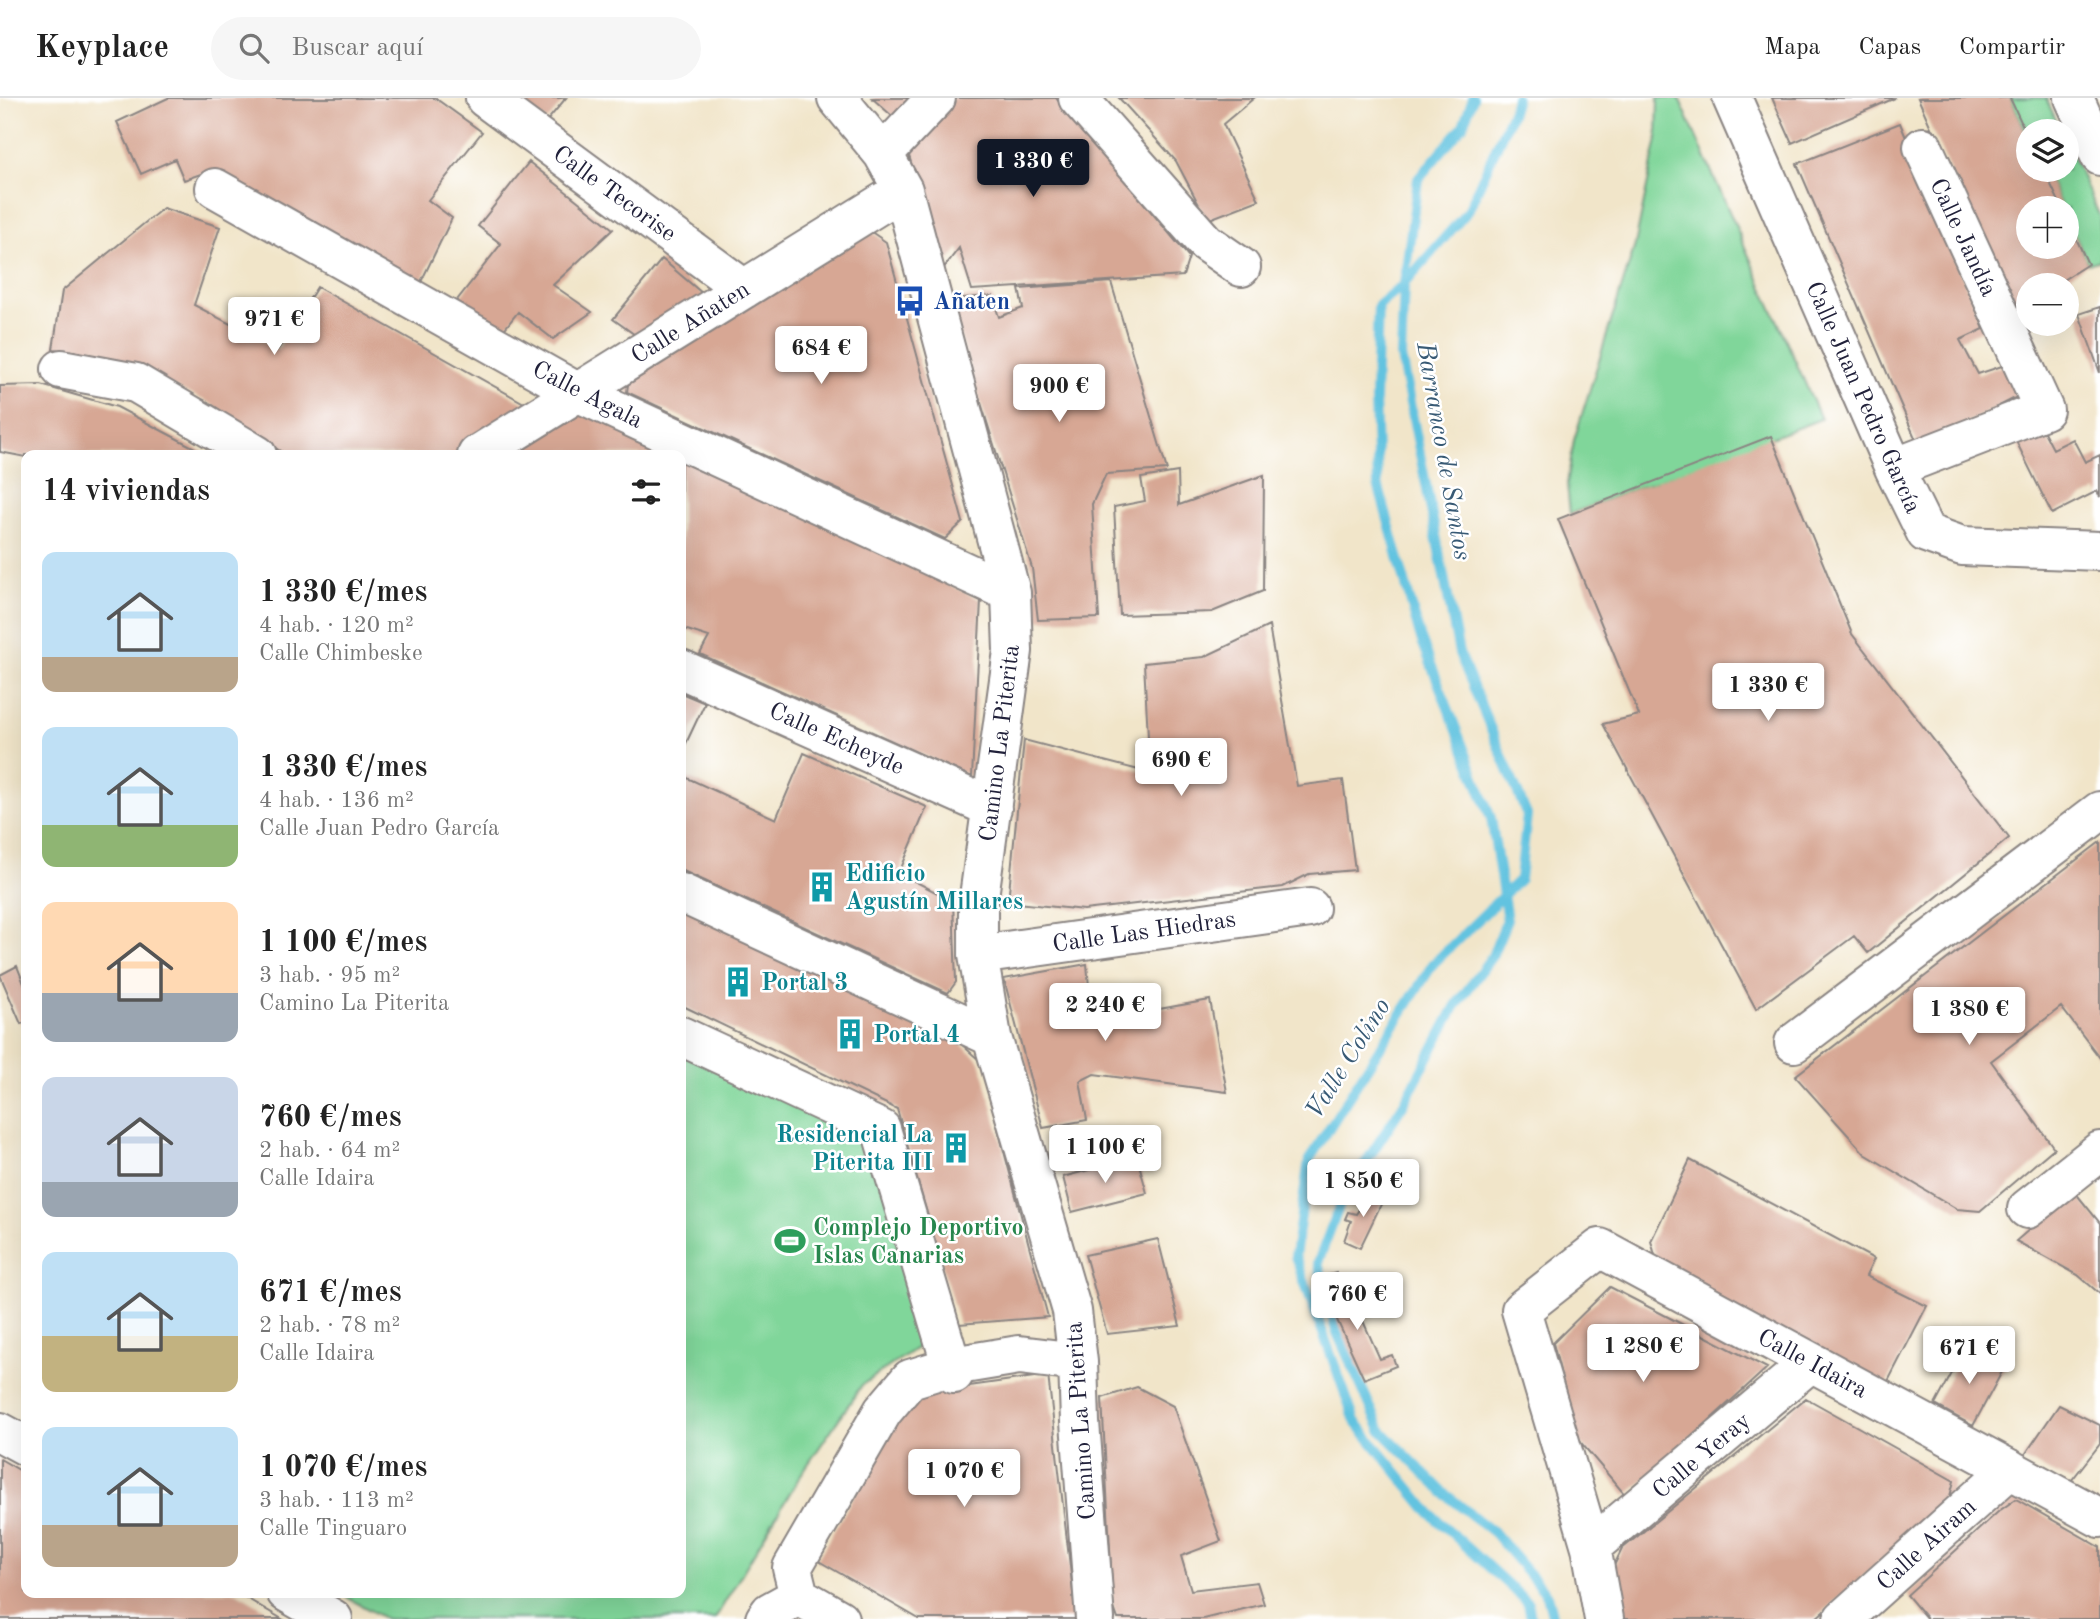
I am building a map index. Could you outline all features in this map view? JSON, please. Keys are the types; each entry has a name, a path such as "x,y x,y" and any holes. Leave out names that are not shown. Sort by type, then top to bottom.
{"street":[{"name":"Calle Tecorise","path":"485,98 744,289"},
{"name":"Camino La Piterita","path":"837,98 883,155 903,190 1011,593 1013,651 978,904 978,955 992,1037 1072,1311 1078,1362 1095,1619"},
{"path":"883,155 936,98"},
{"path":"1078,98 1205,242 1241,267"},
{"name":"Calle Juan Pedro García","path":"1732,98 1894,468 1926,533 1962,546 2100,551"},
{"path":"2074,98 2100,156"},
{"name":"Calle Jandía","path":"1894,468 2044,410 1923,147"},
{"name":"Calle Agala","path":"215,188 577,391 1011,593"},
{"name":"Calle Añaten","path":"485,450 903,190"},
{"path":"61,369 136,383 249,450"},
{"name":"Calle Echeyde","path":"686,671 992,807"},
{"path":"1794,1043 2100,810"},
{"path":"686,896 992,1037"},
{"name":"Calle Las Hiedras","path":"978,955 1310,908"},
{"path":"686,1038 881,1129 953,1370"},
{"path":"2027,1209 2100,1151"},
{"name":"Calle Idaira","path":"1604,1619 1591,1547 1521,1310 1600,1248 2100,1518"},
{"path":"839,1619 799,1597 792,1568 883,1411 909,1379 1019,1355 1078,1362"},
{"name":"Calle Yeray","path":"1591,1547 1811,1362"},
{"path":"0,1432 21,1443"},
{"name":"Calle Airam","path":"1843,1619 2010,1469"},
{"path":"765,1619 770,1612 799,1597"},
{"path":"296,1598 333,1619"}],"green space":[{"path":"1658,98 1679,98 1821,419 1570,514 1567,484 1574,440 1635,245 1657,139"},
{"path":"2010,98 2046,98 2056,119 2020,119"},
{"path":"2079,170 2100,217 2100,260 2088,264 2079,245 2079,196 2056,196 2050,182 2079,182"},
{"name":"Complejo Deportivo Islas Canarias","path":"686,1050 874,1139 925,1342 862,1385 800,1476 715,1619 386,1619 348,1598 686,1598"}],"building":[{"path":"168,98 435,98 482,132 428,200 452,218 418,288 206,172 184,180 175,159 141,174 117,122"},
{"path":"510,98 566,98 547,121"},
{"path":"872,98 923,98 900,123"},
{"path":"953,98 1056,98 1189,257 1183,276 972,290 959,248 943,269 907,149"},
{"path":"1119,98 1254,98 1223,124 1259,200 1207,220 1176,161"},
{"path":"1772,98 1895,98 1792,143"},
{"path":"1918,98 2010,98 2020,119 2016,119 2016,182 2050,182 2056,196 2016,196 2016,259 2079,259 2079,245 2088,264 2074,273 2016,273 2016,310 2012,312"},
{"path":"1900,123 1984,329 1960,340 1978,374 2002,366 2017,397 1919,447 1797,164"},
{"path":"529,162 613,229 553,285 592,312 553,339 518,312 502,332 454,304 501,244 478,226"},
{"path":"163,208 220,227 194,305 278,349 317,287 531,407 462,450 279,450 208,402 113,359 53,349 62,291"},
{"path":"870,231 886,242 963,522 945,539 627,392 629,377"},
{"path":"662,259 710,300 645,342 613,319"},
{"path":"1111,282 1167,470 1106,474 1092,504 1099,618 1038,620 1032,568 949,299 992,296 999,317 1023,308 1019,289"},
{"path":"2100,307 2100,373 2079,314"},
{"path":"41,385 117,407 199,450 21,450 21,456 0,452 0,386"},
{"path":"576,407 666,450 506,450"},
{"path":"2042,428 2053,449 2073,439 2085,462 2100,455 2100,497 2097,491 2052,514 2016,441"},
{"path":"1771,436 1852,634 2009,838 1868,953 1854,936 1756,1009 1603,724 1639,715 1558,519"},
{"path":"686,459 981,600 972,777 700,654 709,637 686,630"},
{"path":"1178,472 1179,505 1264,475 1263,591 1212,612 1120,615 1114,507 1145,501 1141,478"},
{"path":"1269,626 1297,786 1343,780 1355,870 1309,874 1283,887 1084,910 1008,902 1024,740 1150,773 1144,663 1204,657"},
{"path":"686,695 705,703 686,743"},
{"name":"Edificio Agustín Millares","path":"804,753 927,807 899,873 953,901 956,982 948,993 686,872 686,777 776,819"},
{"path":"2100,842 2100,1058 2061,1007 1991,1061 2054,1148 1980,1211 1957,1209 1865,1154 1795,1076"},
{"name":"Residencial La Piterita III","path":"686,901 939,1024 980,1061 1048,1317 959,1324 897,1109 686,1007"},
{"path":"1087,964 1092,1021 1210,1000 1227,1092 1094,1074 1080,1081 1087,1120 1043,1128 1004,979"},
{"path":"17,966 21,976 21,1024 0,975"},
{"path":"1137,1157 1147,1193 1072,1212 1063,1177"},
{"path":"1690,1160 1874,1259 1866,1276 1927,1306 1883,1391 1659,1269 1651,1241"},
{"path":"1372,1190 1386,1194 1360,1248 1344,1241 1351,1221 1345,1219 1348,1212 1356,1214"},
{"path":"2074,1191 2100,1223 2100,1294 2078,1275 2016,1241"},
{"path":"1158,1239 1180,1326 1107,1334 1085,1255"},
{"path":"1336,1273 1341,1297 1351,1294 1380,1359 1392,1355 1396,1366 1364,1379 1337,1320 1325,1276"},
{"path":"1610,1287 1767,1368 1626,1496 1577,1438 1553,1343"},
{"path":"1966,1347 2004,1368 1973,1426 1935,1405"},
{"path":"1048,1375 1076,1619 919,1619 817,1560 913,1394"},
{"path":"1137,1387 1173,1406 1221,1541 1181,1556 1191,1590 1257,1582 1264,1604 1203,1619 1118,1619 1113,1605 1102,1398"},
{"path":"1806,1398 1954,1481 1949,1500 1815,1619 1619,1619 1610,1574 1622,1549"},
{"path":"2059,1405 2100,1425 2100,1444 2071,1481 2022,1459"},
{"path":"0,1459 21,1471 21,1598 246,1598 282,1619 0,1619"},
{"path":"2016,1499 2100,1547 2100,1619 1927,1619 1907,1595 1999,1511"}],"waterway":[{"name":"Valle Colino","path":"1473,98 1463,126 1418,179 1404,284 1401,357 1459,653 1527,815 1520,879 1433,964 1309,1160 1295,1256 1355,1421 1430,1513 1528,1603 1531,1619"},
{"name":"Valle Colino","path":"1516,98 1468,211 1404,284 1378,306 1375,399 1378,484 1420,636 1491,818 1507,920 1492,956 1455,1007 1403,1105 1342,1199 1318,1262 1336,1331 1381,1430 1443,1492 1494,1533 1547,1595 1553,1619"}],"place":[{"name":"Añaten","path":"910,301"},
{"name":"Edificio Agustín Millares","path":"822,887"},
{"name":"Portal 3","path":"738,982"},
{"name":"Portal 4","path":"850,1034"},
{"name":"Residencial La Piterita III","path":"956,1148"},
{"name":"Complejo Deportivo Islas Canarias","path":"790,1241"}],"water label":[{"name":"Barranco de Santos","path":"1445,451"}]}
